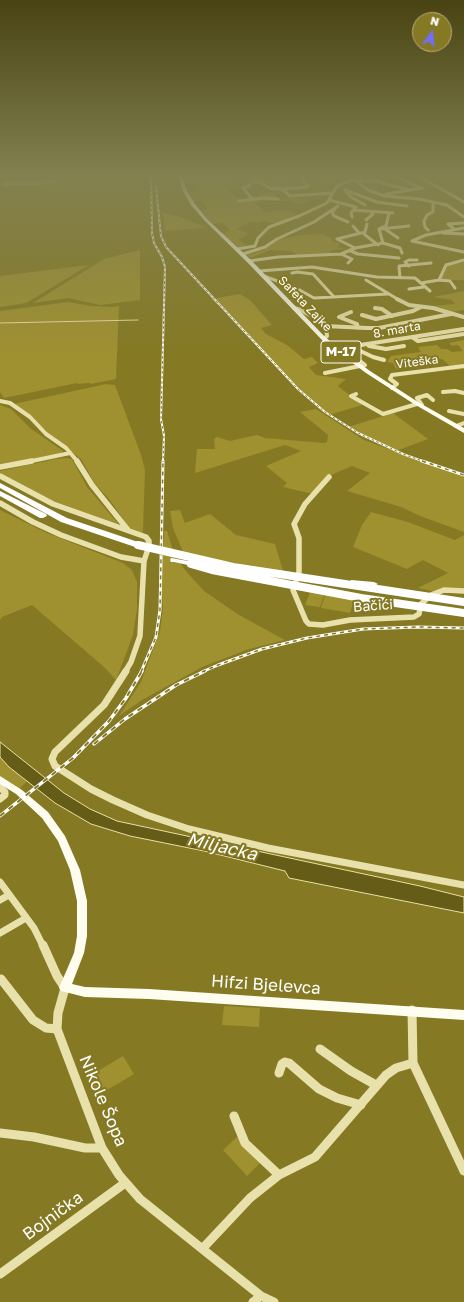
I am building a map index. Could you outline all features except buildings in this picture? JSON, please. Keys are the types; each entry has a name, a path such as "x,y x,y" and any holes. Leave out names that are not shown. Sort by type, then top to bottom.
{"highway":[{"path":"0,485 64,520 136,547 208,562 464,602"},
{"path":"0,493 54,521 212,570 361,598 464,614"},
{"path":"188,563 279,580 464,609"},
{"path":"305,578 374,584 464,598"}],"main road":[{"name":"Safeta Zajke","path":"222,235 243,254 324,339 360,367 464,431"},
{"path":"0,779 19,792 45,815 62,839 75,870 82,901 82,936 79,953 65,988"},
{"name":"Hifzi Bjelevca","path":"65,988 92,993 149,994 412,1010 464,1015"}],"street":[{"path":"237,249 254,246 261,235"},
{"path":"243,254 265,247 286,235"},
{"path":"353,235 337,239 358,254 399,258"},
{"path":"365,235 378,245"},
{"path":"381,235 383,243"},
{"path":"393,235 398,238"},
{"path":"427,235 412,241 464,252"},
{"path":"249,261 278,257 341,254 353,249 383,243 400,248 402,253"},
{"path":"341,254 352,259 348,263"},
{"path":"409,266 406,262 408,260 417,260"},
{"path":"439,280 446,264 464,260"},
{"path":"400,278 399,267 431,263"},
{"path":"259,271 312,267 370,276 416,278 430,291"},
{"path":"292,273 313,274 334,297"},
{"path":"264,276 296,288 311,297 388,294"},
{"path":"366,280 409,305 437,309 463,319"},
{"path":"409,289 439,280 450,281 455,288"},
{"path":"362,316 376,319 413,311 423,306"},
{"path":"294,308 310,315 326,327 380,328 449,314"},
{"path":"374,308 382,309 392,316"},
{"path":"351,312 339,317 356,324 358,328"},
{"path":"324,339 327,336 326,327"},
{"name":"8. marta","path":"352,347 464,329"},
{"path":"412,337 418,341 464,334"},
{"path":"368,345 382,349 404,346"},
{"path":"326,373 360,367 365,364 350,353 352,347 373,357 384,360"},
{"name":"Viteška","path":"392,388 397,384 390,379 392,375 464,366"},
{"path":"443,392 455,391 464,393"},
{"path":"356,394 351,396 382,414 420,405 417,398 427,395 433,400"},
{"path":"0,395 0,400 10,403 18,408 30,417 46,434 66,448 92,485 128,530"},
{"path":"449,411 464,414"},
{"path":"456,426 464,423"},
{"path":"0,467 70,453"},
{"path":"0,476 53,504 128,530 146,537 149,541 149,546 144,561 140,636 131,662 104,705 55,752 52,759 55,766 91,789 113,800 188,829 268,848 464,885"},
{"name":"Bačići","path":"330,477 305,504 294,524 299,538 299,572 293,590 306,621 309,624 316,625 350,620 414,616 419,614 421,604 431,595 444,590 464,591"},
{"path":"0,503 33,522 61,535 121,557 144,561"},
{"path":"0,787 5,792 5,795 0,799"},
{"path":"0,882 34,928 52,963 56,976 65,988"},
{"path":"0,900 10,895"},
{"path":"0,933 26,918"},
{"path":"1,979 33,1020 46,1028 57,1029"},
{"name":"Nikole Šopa","path":"65,988 58,1013 57,1029 102,1148 126,1183 140,1199 203,1248 257,1299 274,1302"},
{"path":"412,1010 413,1063 464,1171"},
{"path":"320,1049 351,1071 376,1085"},
{"path":"278,1073 282,1064 285,1062 289,1063 319,1089 337,1098 361,1105"},
{"path":"203,1248 250,1198 279,1175 315,1157 361,1105 376,1085 396,1068 413,1063"},
{"path":"234,1116 245,1143 279,1175"},
{"path":"0,1133 34,1136 85,1148 102,1148"},
{"name":"Bojnička","path":"0,1274 126,1183"}],"shaded area":[{"path":"224,235 247,235 245,237 238,239 246,245 238,247"},
{"path":"299,235 325,235 331,238 332,242 341,243 337,247 346,249 332,250 330,253 297,255 292,251 270,250 251,258 246,255 262,251 278,240"},
{"path":"140,250 140,300 100,305 68,298 33,303 104,259"},
{"path":"464,262 464,280 441,280 446,265"},
{"path":"89,265 26,303 0,307 0,276"},
{"path":"464,291 464,310 451,312 433,306 455,304 452,300 433,297"},
{"path":"240,294 250,300 272,325 261,328 266,334 287,345 304,359 312,357 318,363 309,367 316,375 346,379 338,386 362,405 329,415 315,404 285,375 231,316 211,299"},
{"path":"68,302 91,306 119,306 116,379 91,384 77,383 4,398 0,392 0,311"},
{"path":"464,340 464,369 451,370 448,364 442,359 421,361 422,364 408,365 410,368 396,369 393,363 387,362 391,356 421,352 418,347 437,345 441,349 447,349 452,352 463,351 458,345 452,346 449,343"},
{"path":"106,384 115,385 141,455 145,470 143,533 131,530 109,499 95,484 81,459 45,432 14,404"},
{"path":"0,405 11,409 30,428 63,451 61,453 0,467"},
{"path":"316,409 364,440 464,477 464,532 420,516 401,507 347,491 370,473 352,466 329,476 313,494 283,487 287,483 266,466 301,451 285,445 195,473 197,449 215,449 214,439 217,437 230,441 257,435 265,438 327,442 328,435 300,412"},
{"path":"393,413 428,439 396,451 348,427"},
{"path":"66,458 72,459 87,487 121,527 61,505 14,483 0,473 0,471"},
{"path":"0,510 47,533 123,563 132,570 137,582 137,609 133,635 116,680 104,667 32,605 2,617 0,620"},
{"path":"180,510 185,523 210,514 236,535 275,544 284,574 183,552 173,528 170,511"},
{"path":"371,512 408,522 455,540 464,535 464,590 446,588 432,591 418,588 448,573 423,560 407,569 353,547 362,525"},
{"path":"164,531 167,531 174,554 185,570 204,591 239,615 285,640 249,649 202,667 142,700 119,716 141,682 160,631 163,608 161,578"},
{"path":"311,590 325,592 320,607 305,605"},
{"path":"326,592 355,597 350,613 321,608"},
{"path":"0,757 9,767 27,781 18,790 0,779"},
{"path":"224,1006 260,1008 259,1027 222,1025"},
{"path":"123,1056 134,1074 97,1096 86,1078"},
{"path":"237,1137 262,1161 247,1176 223,1150"}],"water":[{"name":"Miljacka","path":"0,742 64,793 90,809 117,821 420,886 464,897 464,913 289,878 285,871 204,851 130,836 91,824 55,803 9,767 0,757"}],"waterway":[{"path":"0,323 138,320"}],"railway":[{"path":"152,235 154,243 162,257 165,267 161,419 164,436 163,462"},
{"path":"161,235 166,247 298,389 325,412 358,433 403,454 425,462"},
{"path":"141,672 156,637 160,610 163,461"},
{"path":"425,462 464,475"},
{"path":"202,672 262,649 307,638 363,629 418,627 464,628"},
{"path":"0,816 73,758 109,721 126,698 142,671"},
{"path":"94,744 125,719 176,685 205,671"}]}
